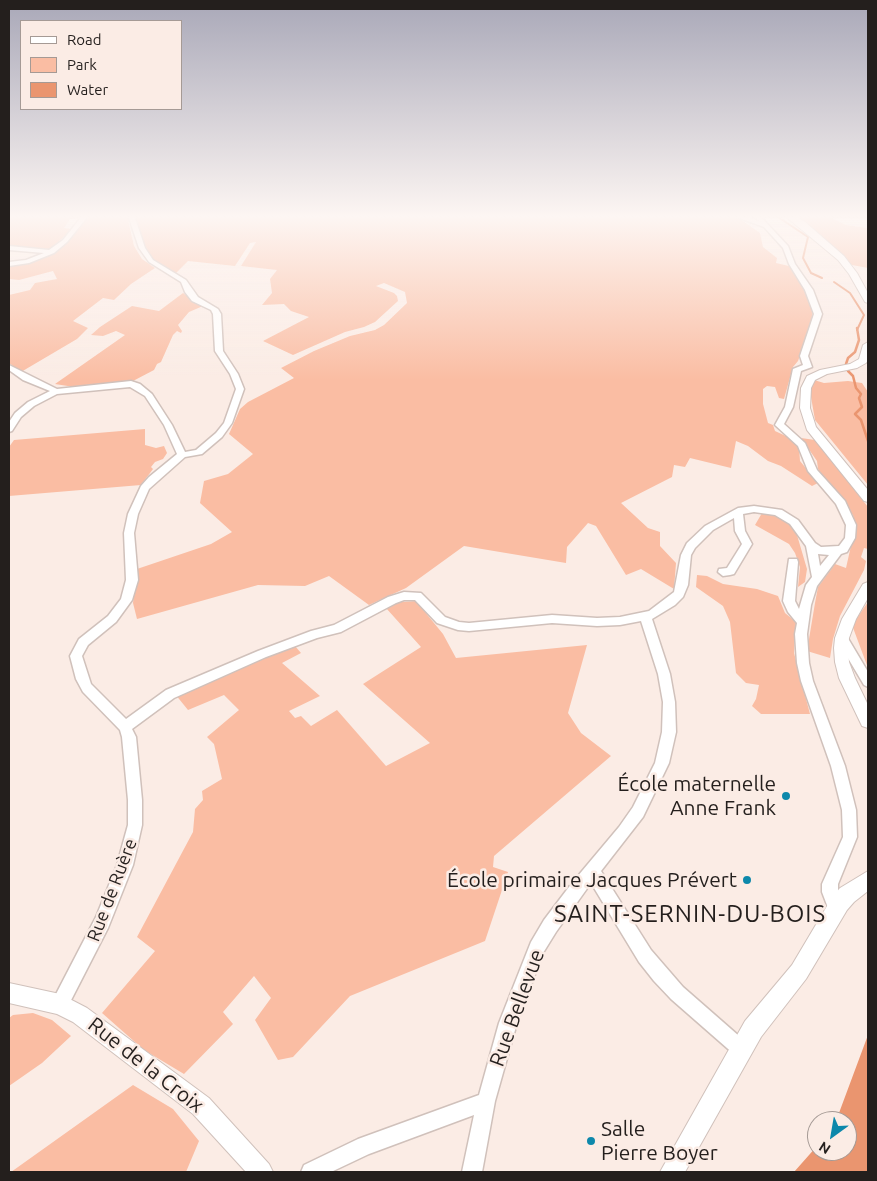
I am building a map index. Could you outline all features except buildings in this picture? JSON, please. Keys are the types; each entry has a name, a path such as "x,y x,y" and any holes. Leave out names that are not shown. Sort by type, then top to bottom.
{"street":[{"name":"Rue de Ruère","path":"60,1004 102,922 125,865 135,825 131,747 125,727 87,688 82,679 76,656 83,642 112,618 126,600 132,580 129,533 133,514 144,488 152,479 182,455 199,452 219,435 228,423 240,389 234,374 219,351 216,339 217,314 214,309 195,298 189,292 184,281 166,270"},
{"path":"796,270 809,290 817,308 816,323 804,356 812,371 806,388 805,408 808,421 811,428 868,498"},
{"path":"850,270 868,300"},
{"path":"125,727 156,703 178,690 262,654 315,634 337,629 392,600 404,596 417,596 424,600 441,620 458,626 469,627 552,619 597,622 646,617 660,611 679,594 686,555 698,537 719,521 738,512 765,509 788,517 794,522 811,546 820,551 837,551 842,549 850,538 851,531 849,518 842,504 813,471 802,445 779,425 789,407 797,369 812,371 852,366 863,361 868,345"},
{"path":"9,367 26,378 51,388 55,392"},
{"path":"9,429 18,415 31,404 55,392 121,384 137,386 148,394 168,426 182,455"},
{"path":"723,572 730,571 733,568 746,544 740,531 738,512"},
{"path":"811,546 816,577"},
{"path":"836,908 830,892 830,884 850,837 849,810 838,766 807,681 801,647 802,621 807,595 816,577 837,551"},
{"path":"793,562 789,601 792,609 802,621"},
{"path":"868,587 851,613 842,638 842,662 846,678 868,721"},
{"name":"Rue Bellevue","path":"472,1172 486,1101 508,1024 537,948 550,926 638,812 656,776 667,746 669,702 664,674 646,617"},
{"path":"842,638 868,682"},
{"path":"592,870 645,956 660,975 677,993 742,1049"},
{"path":"672,1172 762,1017 799,972 836,908 847,895 868,880"},
{"name":"Rue de la Croix","path":"9,993 60,1004 99,1028 201,1106 261,1172"},
{"path":"310,1172 365,1146 486,1101"}],"green space":[{"path":"9,270 152,270 131,284 114,300 103,298 73,321 88,328 77,339 21,372 9,363 9,295 30,290 35,283 57,279 53,271 19,280 9,279"},
{"path":"169,270 179,270 175,274"},
{"path":"277,270 792,270 806,289 813,309 812,322 798,361 793,367 784,399 779,398 775,387 767,386 763,389 763,404 768,423 773,425 775,431 788,437 799,447 800,461 818,483 812,486 781,466 768,461 748,446 736,441 731,468 690,458 685,467 674,465 672,477 621,503 648,528 660,532 660,546 676,563 674,589 641,569 626,575 596,526 588,523 567,547 566,563 464,546 406,588 369,605 329,576 305,586 258,585 137,619 133,603 137,569 211,544 232,532 200,503 204,481 228,474 253,454 229,434 240,409 248,402 294,378 281,368 314,351 350,336 375,330 384,325 407,303 405,292 384,283 376,286 394,293 398,301 375,322 345,332 293,355 263,341 309,317 291,311 284,304 262,305 272,293 270,279"},
{"path":"183,293 203,306 189,312 178,325 182,331 181,333 177,331 173,335 161,362 157,364 154,370 133,381 74,387 55,384 125,335 116,331 103,336 91,335 100,327 132,306 159,311"},
{"path":"814,380 824,383 848,381 862,383 868,392 868,485 815,420 811,397 811,385"},
{"path":"145,429 145,445 156,448 164,446 167,453 163,459 155,462 151,467 153,469 141,485 9,496 9,447 14,440"},
{"path":"801,438 815,440 839,466 846,479 868,507 868,549 864,548 861,557 866,561 864,570 840,616 830,658 807,651 818,587 835,564 846,568 855,528 853,515 825,481 818,469 817,461"},
{"path":"762,513 787,519 797,535 807,569 805,582 798,587 800,567 795,553 789,544 755,525"},
{"path":"697,575 707,576 723,584 757,589 778,596 785,613 796,622 794,653 810,714 761,714 752,706 756,699 759,685 746,683 736,673 730,622 723,606 696,587"},
{"path":"416,601 443,634 456,658 587,645 568,713 581,733 611,756 494,856 493,867 508,872 485,941 350,996 293,1057 278,1060 255,1020 271,998 254,976 223,1012 233,1024 184,1074 144,1050 102,1013 155,951 137,937 193,832 195,809 203,800 202,791 222,779 214,744 207,737 239,710 224,695 188,710 175,694 295,646 301,653 282,663 320,696 289,711 295,718 301,716 311,726 337,710 386,766 430,743 363,684 421,647 386,608 400,602"},
{"path":"868,602 868,668 852,625"},
{"path":"33,1013 52,1020 71,1036 42,1063 9,1086 9,1018 13,1015"},
{"path":"133,1085 173,1109 199,1141 186,1172 11,1172"}],"water":[{"path":"868,1035 868,1172 794,1172 807,1157 807,1161 857,1161 857,1111 840,1111"}],"waterway":[{"path":"809,270 811,273 822,278"},
{"path":"834,282 850,293 864,315 857,329"},
{"path":"857,329 859,340 855,352 848,358 846,364 849,369 848,371 853,376 856,388 861,394 859,398 862,407 855,414 861,420 868,441"}],"place":[{"name":"École maternelle Anne Frank","path":"786,796"},
{"name":"École primaire Jacques Prévert","path":"747,880"},
{"name":"Salle Pierre Boyer","path":"591,1141"}],"district":[{"name":"SAINT-SERNIN-DU-BOIS","path":"690,914"}]}
